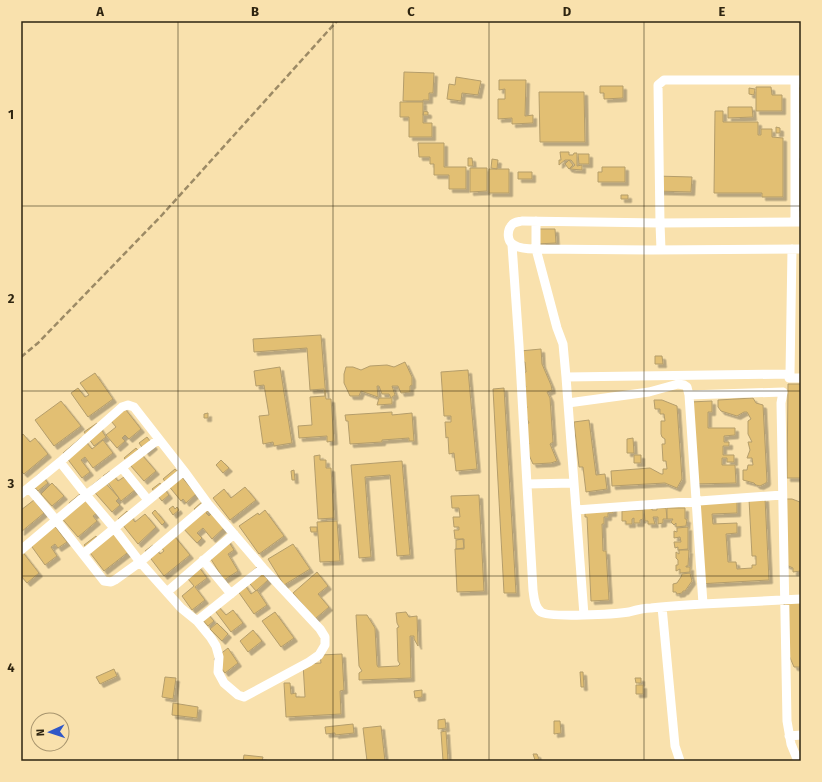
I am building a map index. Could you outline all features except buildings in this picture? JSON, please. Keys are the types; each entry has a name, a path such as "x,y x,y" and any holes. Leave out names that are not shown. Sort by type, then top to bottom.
{"street":[{"path":"661,250 660,223 658,85 660,82 664,80 798,80 798,222 660,223 522,221 514,223 511,226 508,236 512,245 520,345 533,590 537,609 548,615 584,615 662,607 801,599"},
{"path":"536,221 536,249 557,328 563,344 584,615"},
{"path":"512,245 536,249 796,249 789,376 783,392 781,403 787,721 793,751 798,761"},
{"path":"566,376 789,376 800,378"},
{"path":"568,403 649,392 678,384 687,387 689,395 703,604"},
{"path":"689,395 783,392"},
{"path":"21,494 60,462 122,407 128,405 134,407 208,504 263,568 320,628 325,638 325,645 319,655 309,662 244,697 238,695 224,683 218,672 219,657 216,646 211,638 197,621 182,608 140,562 60,462"},
{"path":"22,548 86,495 159,439"},
{"path":"122,468 148,500"},
{"path":"83,554 184,471"},
{"path":"527,484 574,483"},
{"path":"28,488 56,520 104,581 107,582 115,580 140,562 208,504"},
{"path":"576,510 782,495"},
{"path":"167,592 234,534"},
{"path":"203,560 231,594"},
{"path":"197,621 263,568"},
{"path":"662,607 675,746 680,761"},
{"path":"789,736 801,735"}],"railway":[{"path":"21,357 38,343 162,215 337,21"}]}
